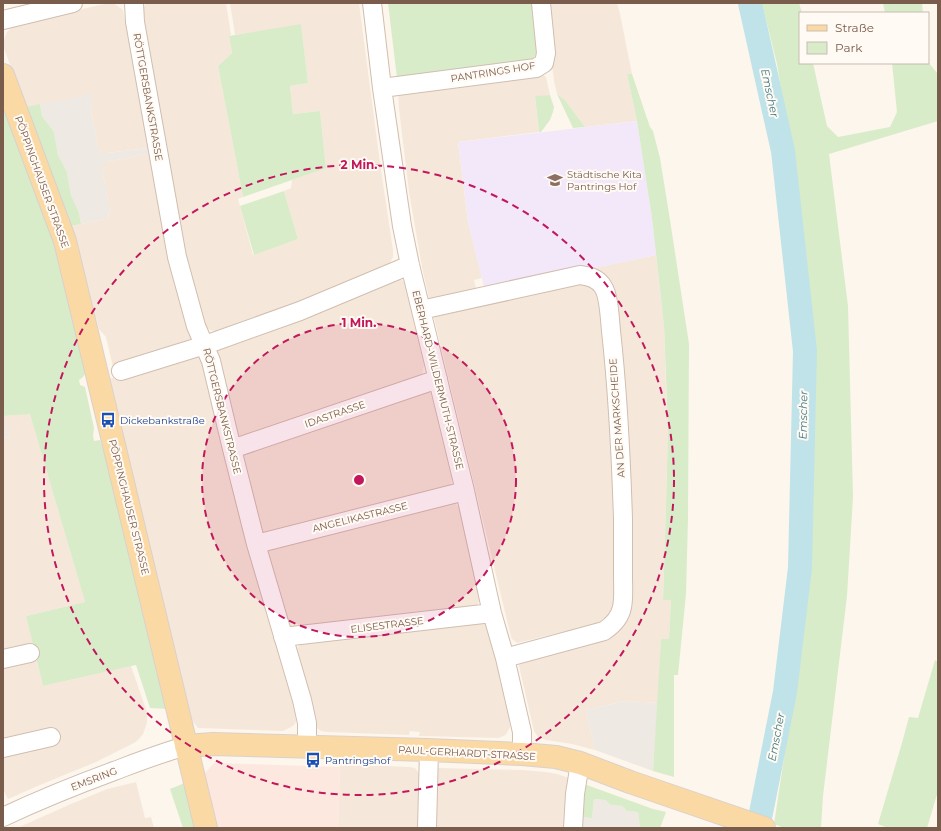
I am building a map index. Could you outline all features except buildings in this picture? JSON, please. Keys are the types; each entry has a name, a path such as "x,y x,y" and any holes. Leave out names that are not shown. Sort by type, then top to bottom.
{"main road":[{"name":"PÖPPINGHAUSER STRASSE","path":"3,75 65,241 206,828"},
{"name":"PAUL-GERHARDT-STRASSE","path":"186,746 213,744 429,750 522,754 556,758 580,763 763,828"}],"street":[{"path":"3,20 73,3"},
{"name":"RÖTTGERSBANKSTRASSE","path":"134,3 135,22 177,257 196,326 211,361 256,544 302,700 307,723 307,747"},
{"name":"EBERHARD-WILDERMUTH-STRASSE","path":"372,3 382,88 402,226 410,265 465,491 492,613 505,658 522,732 522,754"},
{"name":"PANTRINGS HOF","path":"382,88 536,68 544,63 546,53 541,3"},
{"path":"121,371 205,345 300,311 410,265"},
{"name":"AN DER MARKSCHEIDE","path":"421,310 580,275 590,276 604,287 612,341 622,466 623,595 620,616 611,627 604,631 505,658"},
{"name":"IDASTRASSE","path":"232,449 438,379"},
{"name":"ANGELIKASTRASSE","path":"256,544 465,491"},
{"name":"ELISESTRASSE","path":"283,637 492,613"},
{"path":"3,659 30,653"},
{"path":"3,748 51,737"},
{"name":"EMSRING","path":"3,817 39,800 79,784 163,752 186,746"},
{"path":"427,828 429,750"},
{"path":"573,828 575,794 580,763"}],"shaded area":[{"path":"109,3 115,4 123,10 149,148 107,153 100,151 98,148 90,106 93,106 84,96 26,107 3,46 7,32 20,23"},
{"path":"146,3 226,3 232,53 218,66 243,197 238,199 253,255 298,239 284,191 291,188 292,180 326,167 320,111 293,114 290,86 308,83 301,25 235,35 230,3 359,3 393,250 393,257 389,265 341,286 219,332 210,330 203,324 189,271 141,22 143,9"},
{"path":"545,3 617,3 632,74 627,74 637,121 585,127 565,100 557,94 554,81"},
{"path":"542,74 546,77 550,95 535,97 539,132 458,142 468,221 482,278 474,280 477,293 430,303 409,192 398,91"},
{"path":"91,93 93,106 90,107 100,151 107,153 149,148 150,153 104,163 102,169 110,212 108,213 109,218 81,224 79,213 71,195 67,172 58,155 54,132 42,116 40,104 83,96"},
{"name":"Städtische Kita Pantrings Hof","path":"637,121 652,218 656,255 485,291 468,221 458,142"},
{"path":"150,153 194,343 113,367 106,337 99,329 95,317 79,251 71,226 109,218 108,212 110,212 102,169 104,162"},
{"path":"656,255 664,325 668,429 663,600 671,600 669,639 661,639 658,703 625,701 586,710 595,750 538,737 534,731 519,666 520,662 620,625 611,292 579,271"},
{"path":"399,279 405,283 424,365 423,372 420,376 239,437 236,436 217,354 219,349"},
{"path":"584,281 600,294 614,436 616,599 607,621 567,633 566,631 517,643 511,637 433,314"},
{"path":"199,353 202,360 298,715 295,724 283,731 198,728 191,719 109,379"},
{"path":"430,389 452,478 451,486 263,535 242,461 243,456 247,453"},
{"path":"30,413 85,602 26,616 34,648 3,655 3,438 9,437 3,416"},
{"path":"3,414 9,437 3,438"},
{"path":"454,502 459,509 480,595 478,604 475,607 294,628 287,624 266,550"},
{"path":"484,623 489,630 507,706 510,727 504,736 498,738 419,736 420,732 410,731 409,735 326,732 321,731 314,724 296,652 302,643"},
{"path":"36,658 43,686 131,666 147,712 147,723 143,734 134,743 96,762 8,799 3,789 3,663"},
{"path":"625,701 658,703 653,771 595,750 586,710"},
{"path":"214,763 340,767 338,828 214,828 204,775"},
{"path":"340,764 415,768 419,773 417,828 338,828"},
{"path":"438,768 522,770 546,772 569,778 566,828 434,828"},
{"path":"136,782 145,818 151,817 154,828 17,828 107,789"},
{"path":"594,799 605,800 611,805 622,806 627,811 638,812 640,828 578,828 579,817 592,818"}],"green space":[{"path":"388,3 534,3 537,51 534,58 528,61 397,78"},
{"path":"762,3 799,3 802,12 799,12 799,64 813,64 827,126 838,137 890,127 897,112 892,64 929,63 938,74 938,121 829,154 848,306 853,497 847,596 823,796 821,828 784,828 774,824 806,613 814,465 811,326 793,165 777,64"},
{"path":"883,3 922,3 923,12 885,12"},
{"path":"301,24 308,83 290,86 293,114 320,111 326,168 243,197 218,66 232,53 229,36"},
{"path":"627,74 632,74 650,127 653,131 660,158 689,344 686,594 678,675 674,675 674,777 653,771 661,639 669,639 671,600 663,600 668,429 664,326 652,218 637,121"},
{"path":"557,94 565,100 585,127 573,128"},
{"path":"550,95 554,107 553,112 550,120 541,132 539,132 535,96"},
{"path":"3,96 52,228 86,372 79,380 80,385 85,387 94,428 94,441 100,440 109,464 168,709 150,708 136,665 43,686 26,616 85,602 30,414 3,416"},
{"path":"40,104 42,116 54,132 58,155 67,172 71,195 79,213 81,224 71,226 26,107"},
{"path":"284,191 298,239 254,255 240,206"},
{"path":"935,660 938,662 938,791 927,828 888,828 878,824 909,717 918,718"},
{"path":"185,783 196,828 183,828 170,789"},
{"path":"584,784 653,809 666,812 660,828 640,828 638,812 627,811 622,806 611,805 605,800 594,799 592,818 579,817"}],"waterway":[{"name":"Emscher","path":"750,3 783,151 805,351 800,568 785,692 758,828"}],"place":[{"name":"Städtische Kita Pantrings Hof","path":"555,180"},
{"name":"Dickebankstraße","path":"108,420"},
{"name":"Pantringshof","path":"313,760"}]}
